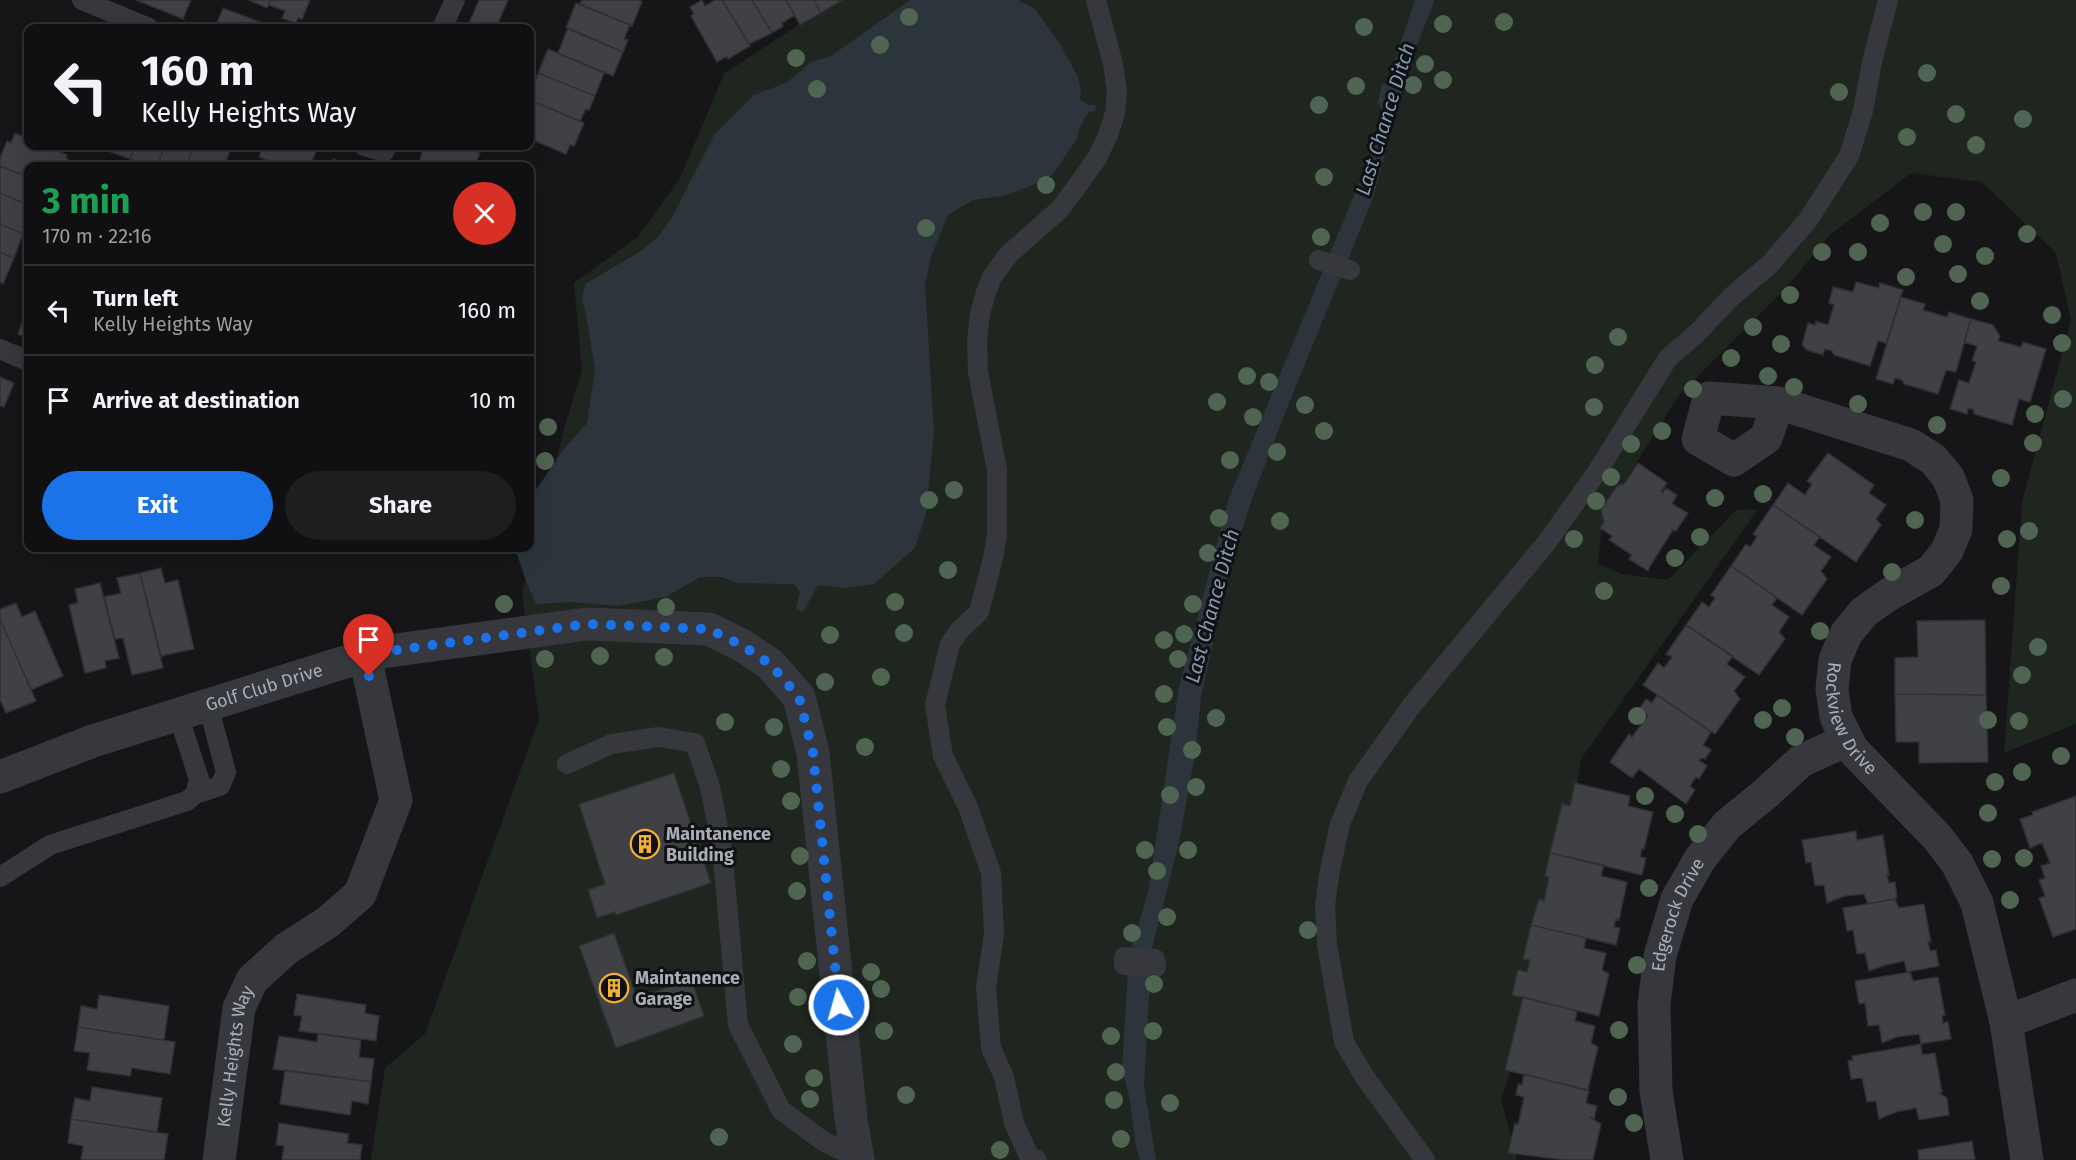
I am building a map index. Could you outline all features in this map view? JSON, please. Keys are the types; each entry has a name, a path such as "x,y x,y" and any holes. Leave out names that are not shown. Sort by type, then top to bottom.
{"street":[{"name":"Rockview Drive","path":"1778,403 1911,445 1933,459 1948,477 1957,500 1956,529 1947,551 1931,571 1888,595 1864,612 1846,634 1835,660 1832,688 1836,717 1852,749 1937,837 1957,863 1977,903 2006,1022 2027,1160"},
{"name":"Golf Club Drive","path":"0,777 93,741 374,653 587,624 709,629 743,646 770,664 799,697 813,753 857,1158"},
{"name":"Kelly Heights Way","path":"219,1160 239,1008 252,980 286,949 328,922 360,894 396,800 364,656"},
{"name":"Edgerock Drive","path":"1667,1160 1656,1091 1654,1004 1660,956 1677,899 1701,859 1727,825 1801,761 1847,740"},
{"path":"2006,1022 2076,995"}],"lane":[{"path":"82,0 139,24"},
{"path":"444,24 455,0"},
{"path":"1037,1160 1029,1156 1014,1123 1004,1077 991,1048 986,987 994,934 991,873 968,807 943,756 935,705 950,645 959,631 979,612 997,535 997,470 978,372 978,331 986,292 992,277 1008,255 1052,216 1078,185 1097,158 1115,113 1117,92 1113,64 1096,0"},
{"path":"1425,1160 1383,1104 1344,1042 1327,944 1325,906 1340,824 1358,781 1412,705 1547,542 1597,472 1668,358 1697,333 1731,297 1770,265 1808,220 1849,156 1863,111 1872,62 1888,0"},
{"path":"1319,260 1350,270"},
{"path":"0,349 24,359"},
{"path":"193,709 199,779 195,794"},
{"path":"0,877 50,845 187,801 195,794 220,786 226,772 193,709"},
{"path":"567,764 611,744 659,737 694,743 710,787 722,848 738,1025 781,1110 823,1140 857,1158"}],"shaded area":[{"path":"836,0 2076,0 2076,724 2004,753 2022,502 2071,320 2056,253 1982,182 1911,173 1830,235 1784,290 1679,395 1603,516 1598,564 1622,574 1668,580 1736,510 1758,509 1581,759 1572,822 1545,914 1525,1028 1501,1099 1517,1160 371,1160 385,1068 425,1034 539,719 522,593 566,422 582,370 574,283 638,237 680,178 724,74"}],"water":[{"path":"910,0 1017,0 1034,8 1060,44 1078,77 1080,99 1088,105 1096,105 1095,111 1089,112 1085,118 1079,128 1077,139 1052,175 1007,195 973,200 948,215 931,257 925,285 934,432 926,513 915,548 874,584 844,588 818,585 803,612 796,609 800,592 794,584 736,583 722,577 700,577 666,597 617,606 571,602 536,604 516,552 534,552 534,492 563,450 587,423 595,369 582,300 585,284 641,251 658,237 674,214 714,135 754,95 786,83 811,62 831,56"},
{"name":"Last Chance Ditch","path":"1415,0 1435,0 1410,62 1373,198 1289,403 1252,499 1228,574 1201,697 1195,755 1179,843 1152,948 1144,1086 1156,1160 1140,1160 1135,1142 1130,1100 1122,1069 1128,970 1131,949 1148,893 1179,687 1229,498 1371,154 1382,110 1378,103 1382,84 1387,84"}],"building":[{"path":"136,0 191,0 183,19"},
{"path":"249,0 271,0 267,8"},
{"path":"271,0 310,0 302,19 298,18 296,23 282,18 285,11 269,5"},
{"path":"479,0 508,0 498,24 469,24"},
{"path":"582,0 640,0 642,2 632,26 580,4"},
{"path":"702,0 705,6 715,0 722,0 750,46 728,59 727,56 717,62 691,16 694,14 690,7"},
{"path":"722,0 752,0 772,33 749,44"},
{"path":"752,0 786,0 795,15 772,33"},
{"path":"786,0 814,0 821,13 800,25"},
{"path":"814,0 842,0 821,13"},
{"path":"576,3 630,25 624,39 628,40 623,52 566,28"},
{"path":"223,8 265,24 217,24"},
{"path":"568,28 623,52 613,76 558,53"},
{"path":"548,49 604,73 595,96 538,73"},
{"path":"538,73 595,96 589,110 586,109 580,121 534,102 534,84"},
{"path":"534,102 584,123 574,146 570,145 566,154 534,141"},
{"path":"15,133 24,137 24,150 55,150 67,155 66,158 69,160 68,162 24,162 24,175 0,166 0,158 7,141 11,143"},
{"path":"112,150 134,150 130,159 111,152"},
{"path":"134,150 163,150 159,162 138,162 130,159"},
{"path":"163,150 192,150 188,162 159,162"},
{"path":"192,150 230,150 226,162 188,162"},
{"path":"262,150 316,151 312,162 272,162 259,157"},
{"path":"423,150 471,150 480,153 476,162 419,162"},
{"path":"0,166 24,175 24,203 0,193"},
{"path":"0,193 24,203 24,234 0,224"},
{"path":"0,224 23,234 14,258 0,252"},
{"path":"0,252 14,258 3,284 0,282"},
{"path":"1856,282 1879,288 1880,283 1903,290 1886,343 1878,341 1870,366 1834,355 1832,351 1825,349 1823,355 1807,350 1802,345 1808,323 1815,325 1816,321 1828,325 1834,305 1829,303 1833,287 1853,292"},
{"path":"1901,297 1925,304 1923,310 1947,317 1949,312 1971,319 1956,372 1946,370 1938,394 1904,384 1902,380 1895,378 1893,384 1876,379"},
{"path":"24,318 24,337 18,334"},
{"path":"1971,319 1993,325 2000,336 1998,341 2021,347 2023,342 2046,349 2030,402 2019,399 2012,425 1974,414 1974,410 1968,408 1967,414 1950,409 1959,380 1969,383 1976,362 1972,361 1977,346 1964,342"},
{"path":"0,377 14,383 4,407 0,406"},
{"path":"1828,453 1874,485 1869,493 1886,505 1876,519 1881,525 1856,562 1773,505 1788,483 1805,495 1812,484 1807,481"},
{"path":"1638,463 1667,483 1661,492 1663,493 1666,488 1677,495 1672,504 1688,513 1676,531 1673,530 1648,571 1629,559 1632,555 1609,540 1612,536 1600,528 1604,522 1601,510 1617,486 1624,484"},
{"path":"1773,505 1820,537 1814,545 1831,557 1821,571 1827,579 1802,615 1731,566 1746,544 1750,547 1757,537 1753,534"},
{"path":"1731,566 1777,598 1772,605 1789,617 1779,632 1785,639 1759,675 1686,625 1702,602 1709,607 1715,598 1711,595"},
{"path":"161,568 165,583 178,580 194,649 161,656 140,573"},
{"path":"140,573 163,668 132,675 123,638 115,639 104,597 121,593 117,578"},
{"path":"100,583 119,658 105,661 106,668 85,673 69,605 78,603 75,589"},
{"path":"16,603 22,617 35,611 63,676 31,690 0,619 0,609"},
{"path":"0,619 36,701 6,713 0,700"},
{"path":"1985,620 1986,695 1895,694 1895,658 1918,657 1917,621"},
{"path":"1686,625 1733,656 1727,664 1745,677 1734,691 1740,699 1715,734 1643,685 1658,663 1664,668 1672,657 1666,654"},
{"path":"1895,694 1986,695 1988,762 1919,763 1919,742 1896,742"},
{"path":"1657,695 1711,732 1703,745 1711,750 1705,759 1699,760 1707,766 1699,779 1696,777 1690,786 1695,790 1686,804 1639,769 1632,778 1610,762 1629,734 1632,737 1648,715 1639,709 1646,699 1652,703"},
{"name":"Maintanence Building","path":"674,773 711,883 616,915 615,912 597,918 588,890 605,884 579,804"},
{"path":"1575,783 1630,796 1628,806 1653,812 1640,857 1646,858 1642,875 1550,853 1562,804 1570,806"},
{"path":"2076,796 2076,929 2053,937 2039,898 2045,896 2039,880 2045,878 2041,866 2050,863 2042,843 2030,848 2020,819 2033,815 2032,812"},
{"path":"1856,831 1857,840 1883,835 1889,875 1887,875 1889,883 1895,882 1897,898 1868,904 1864,894 1845,896 1827,903 1824,885 1815,886 1811,862 1806,863 1802,840"},
{"path":"1550,853 1604,865 1601,876 1627,882 1619,920 1616,919 1614,927 1620,928 1616,945 1531,925 1539,899 1544,901 1549,878 1545,876"},
{"path":"1895,899 1899,908 1924,904 1931,942 1928,941 1930,951 1936,950 1939,966 1907,972 1904,961 1869,971 1865,953 1857,954 1853,930 1847,931 1843,908"},
{"path":"1531,925 1586,938 1584,948 1606,953 1602,970 1609,974 1599,1016 1512,995 1518,970 1527,972 1530,960 1523,959"},
{"name":"Maintanence Garage","path":"614,933 637,998 691,979 704,1016 616,1048 579,946"},
{"path":"1910,972 1913,981 1938,977 1945,1015 1942,1016 1943,1023 1948,1022 1951,1039 1921,1044 1919,1034 1897,1037 1882,1043 1879,1025 1868,1026 1865,1003 1859,1004 1855,981"},
{"path":"297,994 366,1005 365,1013 379,1016 376,1041 299,1031 302,1016 294,1015"},
{"path":"99,995 169,1006 164,1040 78,1027 81,1006 97,1009"},
{"path":"1523,997 1577,1011 1575,1021 1595,1026 1591,1043 1598,1047 1588,1090 1505,1070"},
{"path":"78,1027 175,1042 170,1074 132,1068 130,1076 87,1070 90,1053 74,1051"},
{"path":"318,1034 361,1040 359,1057 374,1059 371,1082 273,1069 279,1036 317,1042"},
{"path":"1921,1044 1922,1055 1935,1053 1942,1092 1939,1093 1947,1098 1949,1115 1919,1120 1916,1108 1896,1112 1879,1119 1876,1101 1867,1102 1862,1078 1851,1079 1848,1061 1853,1060 1852,1056"},
{"path":"285,1070 371,1082 368,1104 352,1101 350,1115 280,1104"},
{"path":"1524,1074 1589,1091 1586,1103 1597,1106 1594,1119 1589,1117 1601,1124 1593,1160 1565,1160 1508,1153 1515,1123 1518,1125 1524,1097 1516,1095 1518,1084 1522,1085"},
{"path":"92,1087 162,1098 157,1132 71,1119 75,1098 90,1101"},
{"path":"71,1119 168,1134 164,1160 81,1160 83,1146 68,1143"},
{"path":"279,1123 349,1134 347,1143 362,1145 360,1160 282,1160 284,1146 276,1145"},
{"path":"1972,1141 1975,1160 1919,1160 1918,1150"}],"place":[{"name":"Maintanence Building","path":"645,844"},
{"name":"Maintanence Garage","path":"614,988"}],"route":[{"path":"369,676 364,656 374,653 587,624 709,629 743,646 770,664 799,697 813,753 839,1005"}]}
